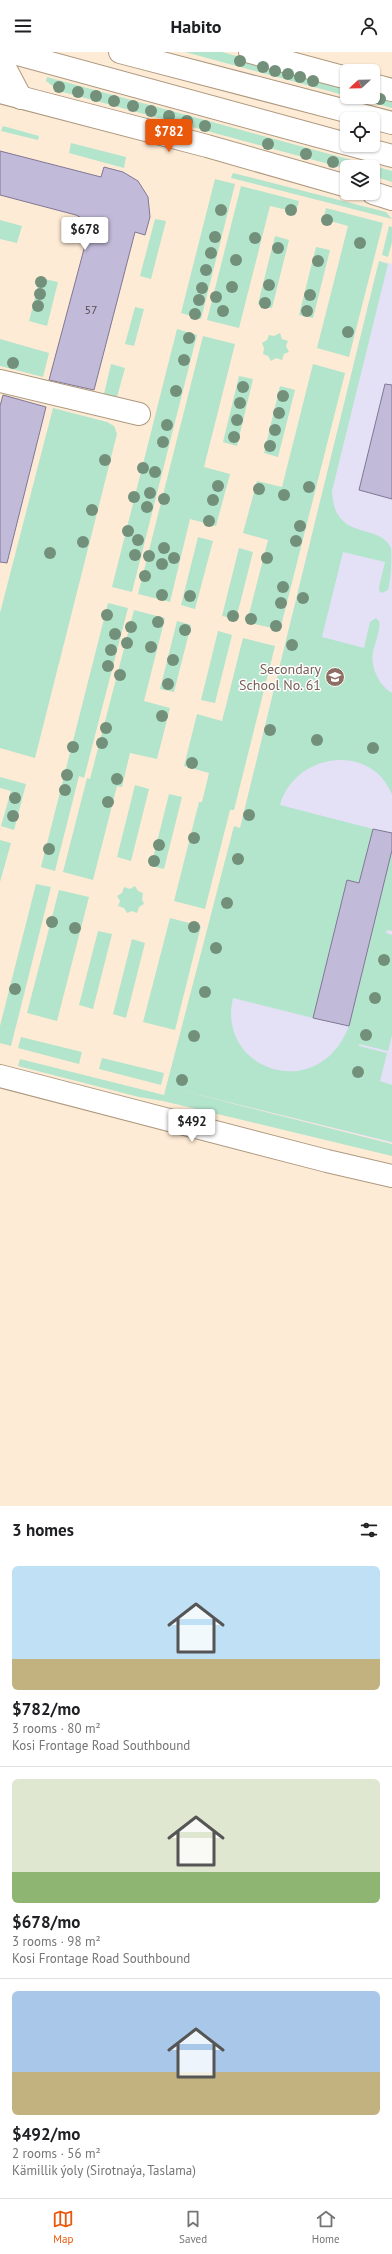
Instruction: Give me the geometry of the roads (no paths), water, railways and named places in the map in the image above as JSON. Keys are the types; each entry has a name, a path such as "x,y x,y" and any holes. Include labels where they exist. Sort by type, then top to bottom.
{"street":[{"path":"10,52 340,142"},
{"path":"120,52 392,122"},
{"path":"250,52 340,76"},
{"path":"0,58 21,98"},
{"path":"380,87 392,90"},
{"path":"0,92 208,146 340,184"},
{"path":"377,152 392,156"},
{"path":"380,195 392,199"},
{"path":"0,381 139,414"},
{"path":"0,1076 327,1161 392,1176"}],"place":[{"name":"Secondary School No. 61","path":"335,677"}]}
